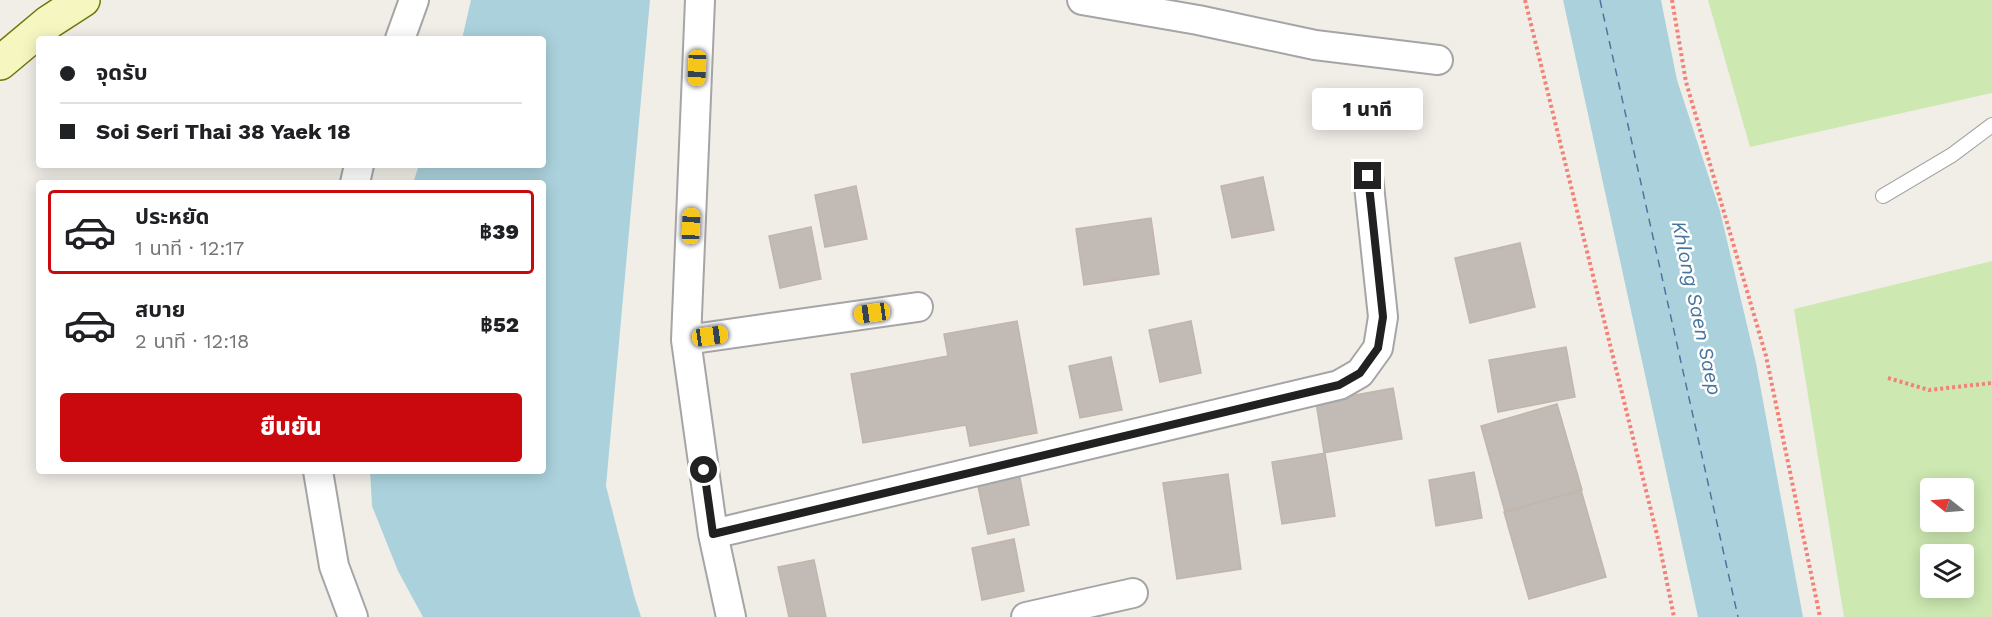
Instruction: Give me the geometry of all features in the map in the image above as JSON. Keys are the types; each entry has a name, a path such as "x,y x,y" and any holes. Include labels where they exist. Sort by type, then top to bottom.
{"main road":[{"path":"0,63 49,22 83,0"}],"street":[{"path":"401,36 414,0"},
{"path":"700,0 686,340 713,534 731,617"},
{"path":"1082,0 1198,20 1315,45 1438,60"},
{"path":"713,534 1339,385 1360,373 1378,348 1383,317 1368,176"},
{"path":"686,340 918,307"},
{"path":"319,474 334,566 353,617"},
{"path":"1026,617 1133,593"}],"lane":[{"path":"1883,196 1952,154 1992,125"}],"path":[{"path":"1525,0 1659,543 1674,617"},
{"path":"1672,0 1686,82 1766,356 1820,617"},
{"path":"1888,378 1929,390 1992,383"}],"green space":[{"path":"1708,0 1992,0 1992,93 1750,147"},
{"path":"1992,261 1992,617 1844,617 1794,309"}],"water":[{"path":"471,0 650,0 606,486 641,617 423,617 398,571 372,506 370,474 546,474 546,180 414,180 418,168 546,168 546,36 463,36"},
{"name":"Khlong Saen Saep","path":"1563,0 1661,0 1677,80 1720,211 1756,363 1803,617 1698,617"}],"building":[{"path":"1263,177 1274,230 1232,238 1221,186"},
{"path":"856,186 867,239 825,247 815,195"},
{"path":"1151,218 1159,274 1084,285 1076,229"},
{"path":"811,227 821,279 780,288 769,236"},
{"path":"1520,243 1535,307 1470,323 1455,258"},
{"path":"1017,321 1037,433 970,446 966,425 863,443 851,374 948,356 944,334"},
{"path":"1191,321 1201,373 1160,382 1149,330"},
{"path":"1566,347 1575,397 1498,412 1489,360"},
{"path":"1111,357 1122,410 1080,418 1069,366"},
{"path":"1393,388 1402,439 1324,453 1316,402"},
{"path":"1557,404 1582,490 1505,512 1481,426"},
{"path":"1325,453 1335,516 1282,524 1272,462"},
{"path":"1474,472 1482,518 1436,526 1429,480"},
{"path":"1019,473 1029,525 988,534 977,481"},
{"path":"1228,474 1241,569 1177,579 1163,483"},
{"path":"1581,490 1606,577 1529,599 1504,512"},
{"path":"1014,539 1024,591 982,600 972,548"},
{"path":"814,560 826,617 789,617 778,567"}],"ferry route":[{"path":"1600,0 1738,617"}],"route":[{"path":"704,470 713,534 1339,385 1360,373 1378,348 1383,317 1368,176"}]}
